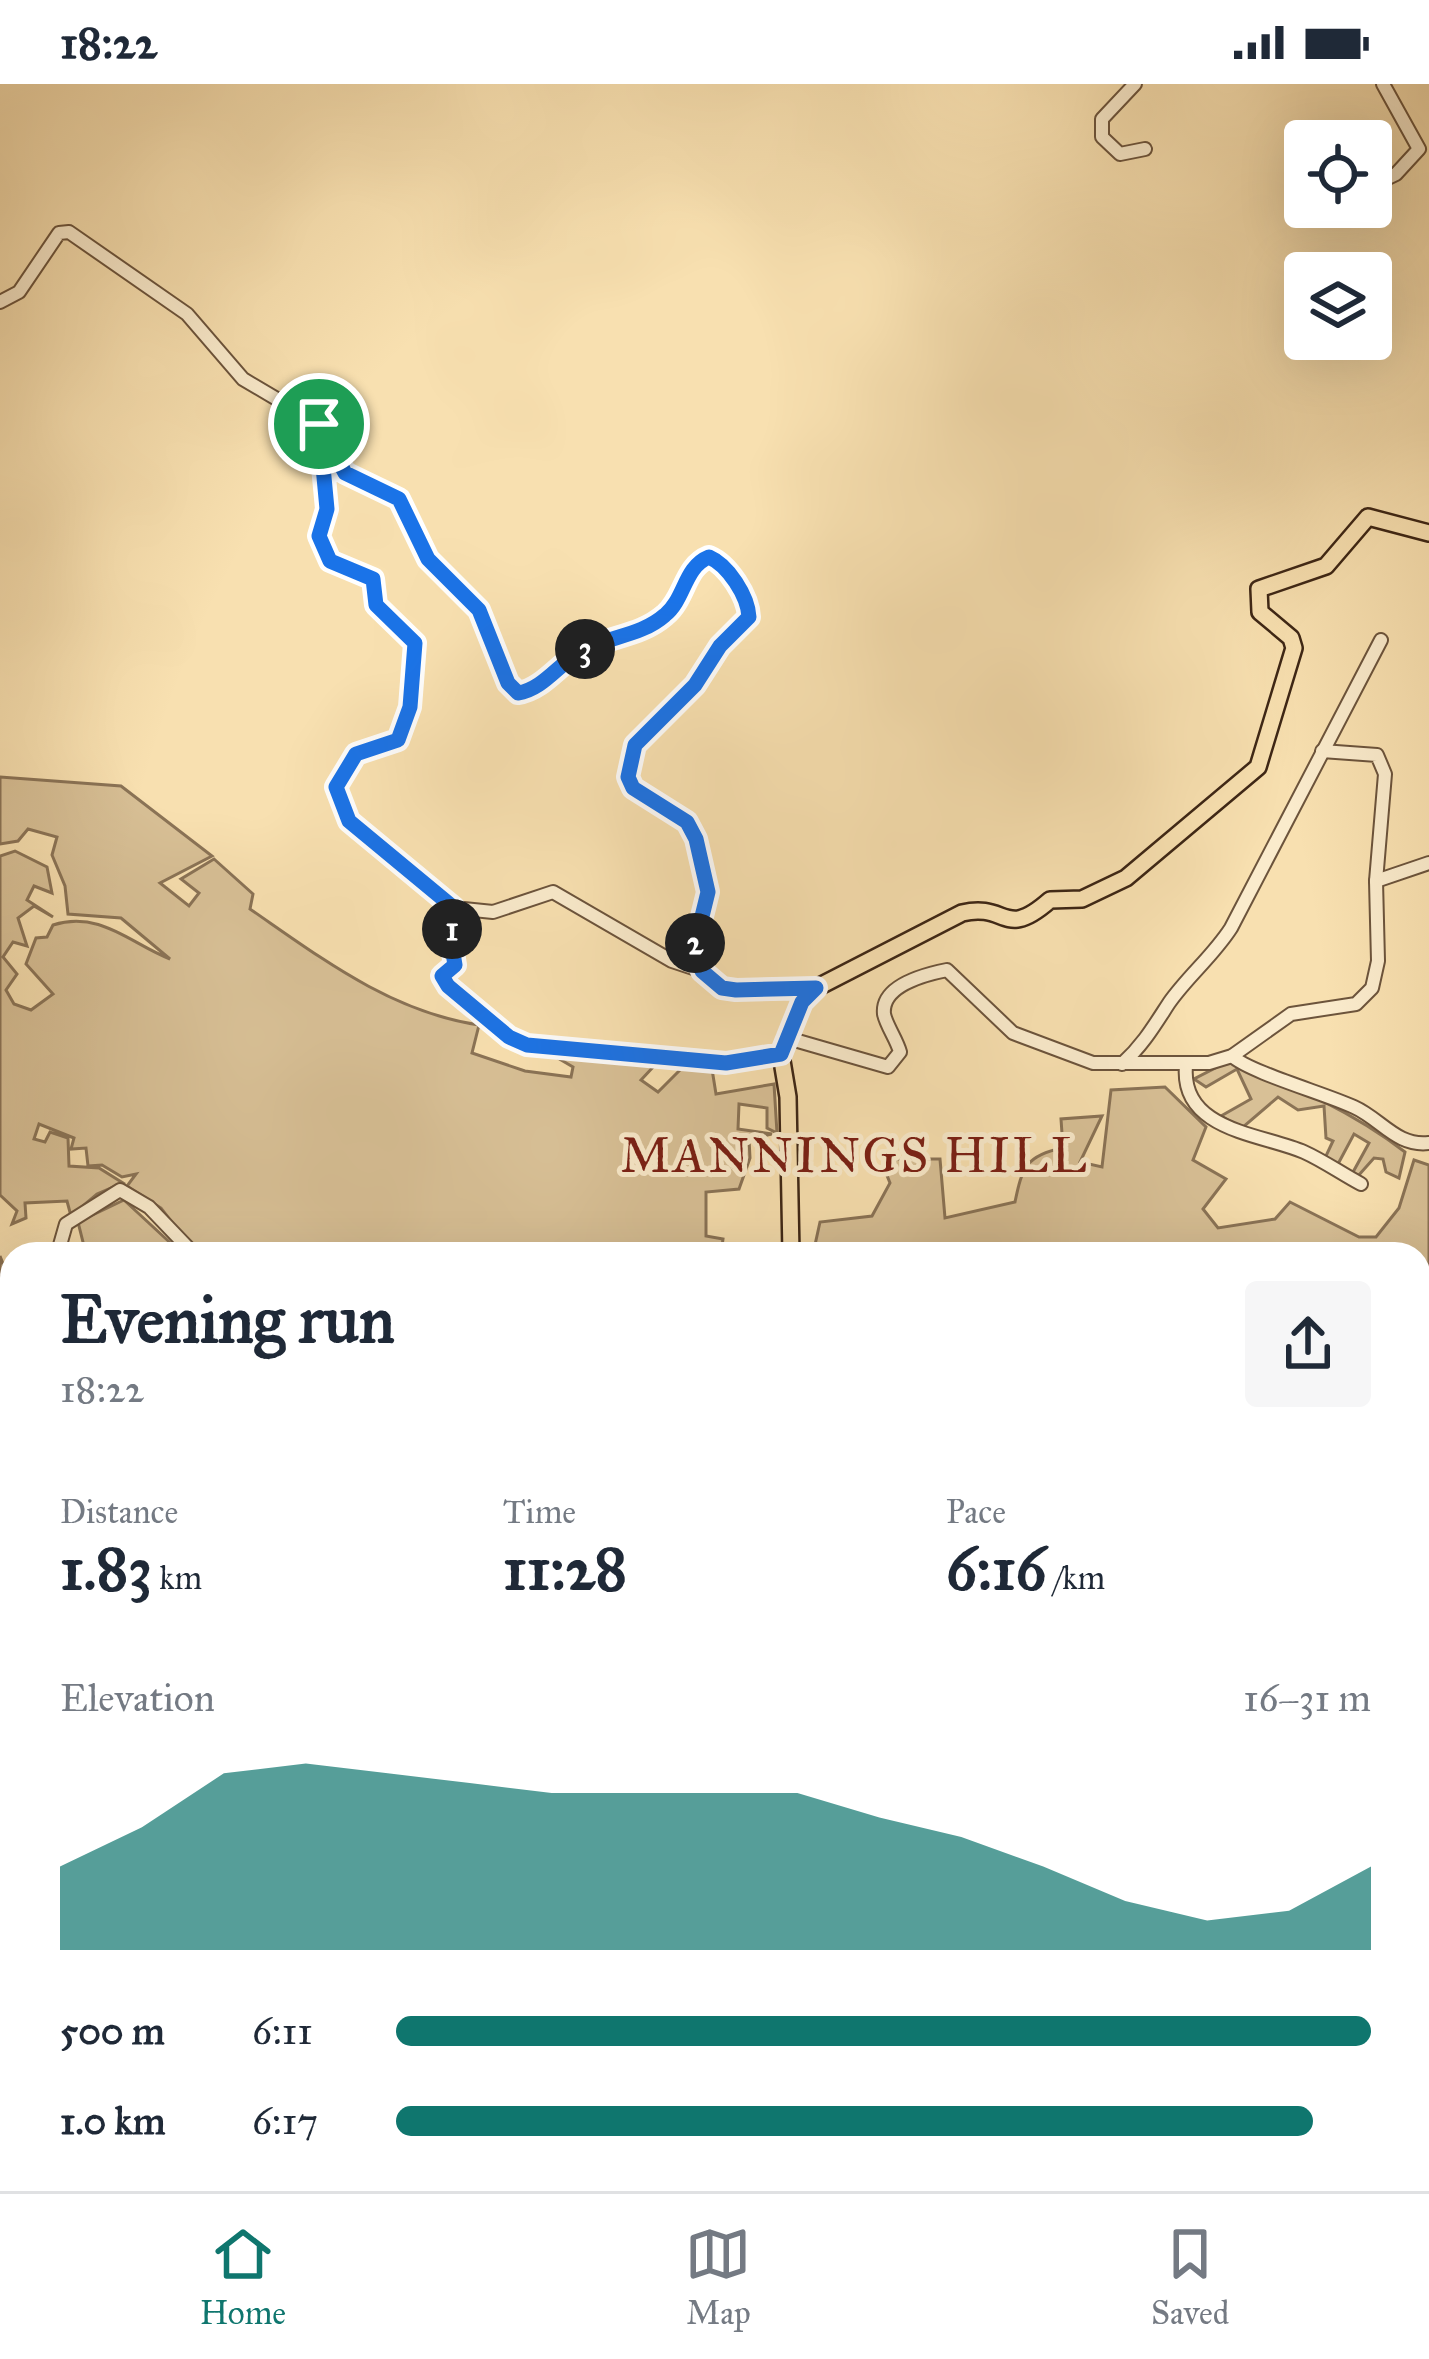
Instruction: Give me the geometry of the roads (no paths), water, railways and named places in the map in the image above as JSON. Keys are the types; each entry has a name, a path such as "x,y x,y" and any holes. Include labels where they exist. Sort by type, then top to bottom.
{"main road":[{"path":"791,1242 783,1046 816,988 962,913 985,912 1018,922 1030,919 1050,900 1082,898 1126,878 1263,759 1294,648 1291,638 1260,612 1259,590 1326,566 1368,518 1429,533"}],"street":[{"path":"1135,84 1102,118 1102,137 1120,154 1145,149"},
{"path":"1382,84 1420,149 1392,176"},
{"path":"0,302 19,292 59,233 80,235 187,314 243,379 319,424 345,473 399,499 428,559 479,610 508,683 518,693 532,689 584,650 634,635 663,618 695,565 709,557 721,562 746,599 749,617 628,758 633,788 674,811 696,839 708,892 694,949 702,971"},
{"path":"319,424 327,509 319,536 330,561 373,579 376,605 415,643 410,707 398,740 356,754 336,787 349,821 454,908 493,912 553,892 672,962 702,971 722,988 816,988"},
{"path":"1121,1065 1211,959 1381,640"},
{"path":"454,908 447,917 455,965 442,976 462,1002 509,1037 553,1048 726,1063 783,1046 888,1067 900,1052 884,1014 889,998 907,982 947,970 1013,1033 1069,1057 1121,1065 1186,1066 1232,1056 1291,1014 1356,1004 1372,988 1378,961 1376,881 1383,762 1369,752 1322,751"},
{"path":"1376,881 1429,863"},
{"path":"1232,1056 1252,1069 1312,1087 1363,1111 1406,1142 1429,1143"},
{"path":"1186,1066 1188,1088 1220,1125 1301,1150 1361,1184"},
{"path":"61,1242 66,1225 120,1190 149,1207 183,1242"}],"district":[{"name":"MANNINGS HILL","path":"855,1155"}]}
